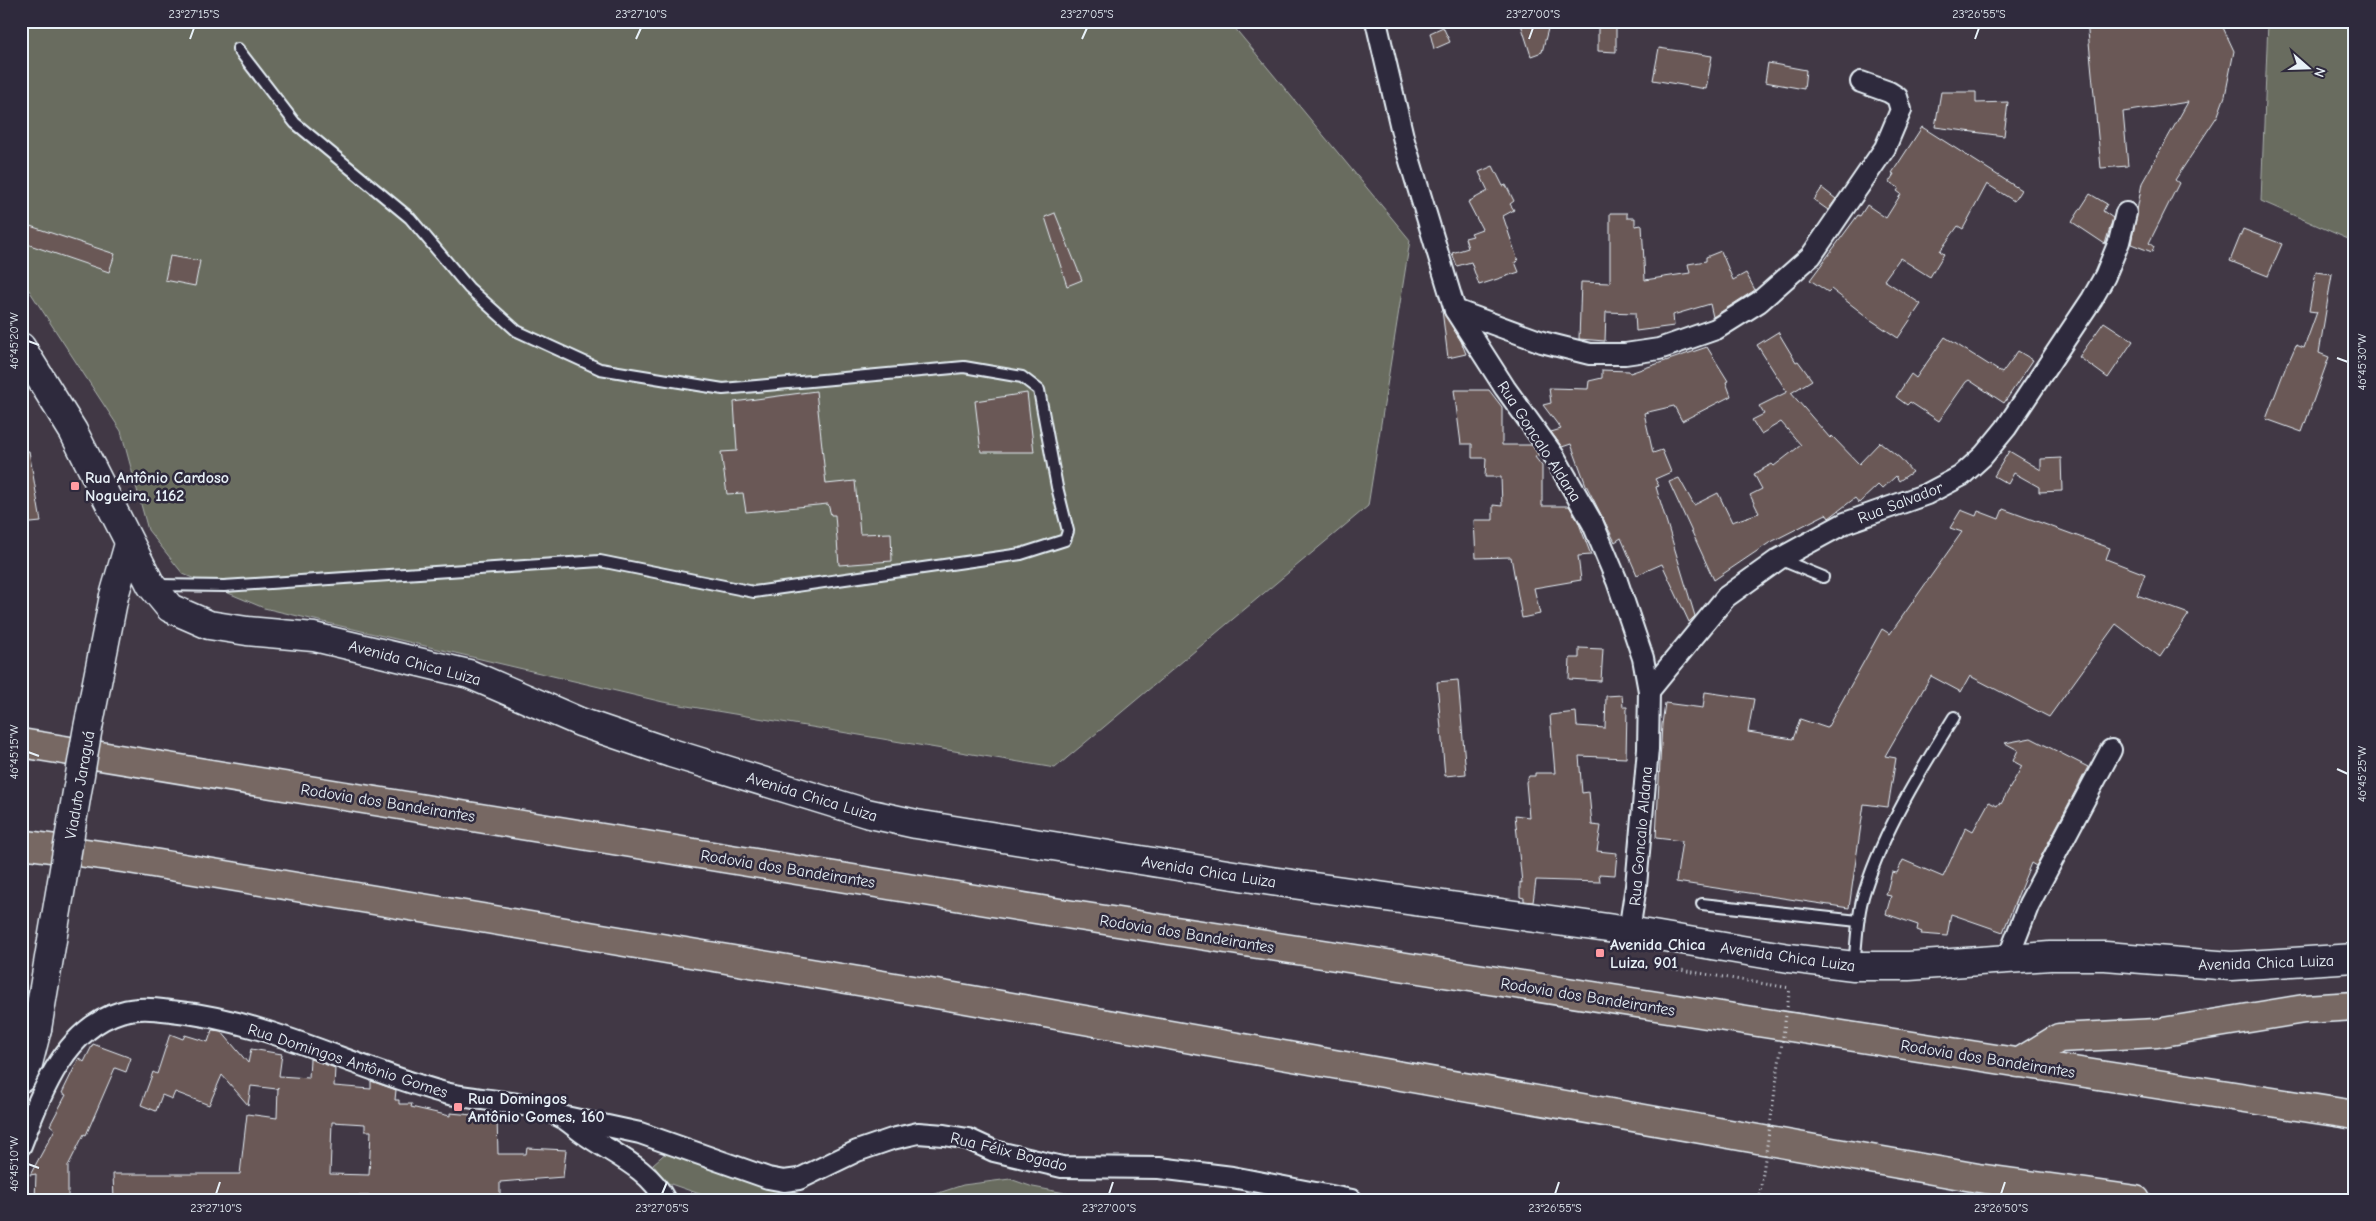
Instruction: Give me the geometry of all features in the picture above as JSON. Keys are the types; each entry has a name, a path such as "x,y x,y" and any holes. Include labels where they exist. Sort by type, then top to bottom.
{"highway":[{"name":"Rodovia dos Bandeirantes","path":"21,743 1060,913 2355,1115"},
{"path":"21,844 129,859 956,997 1978,1178 2136,1200"},
{"path":"2018,1063 2059,1038 2157,1033 2304,1009 2355,1006"}],"main road":[{"name":"Avenida Chica Luiza","path":"21,347 30,373 73,431 151,585 170,608 192,619 210,625 247,631 314,637 469,674 580,722 671,753 884,818 1272,881 1629,931 1789,958 1854,966 1909,966 2008,958 2105,956 2231,966 2355,958"},
{"name":"Viaduto Jaraguá","path":"25,1071 37,1029 87,733 114,596 129,544"}],"street":[{"name":"Rua Goncalo Aldana","path":"1376,21 1404,142 1455,310 1505,388 1554,456 1593,524 1620,590 1642,658 1649,691 1648,749 1636,886 1629,931"},
{"path":"1455,310 1542,342 1590,354 1625,354 1659,349 1716,329 1759,302 1811,256 1885,148 1901,110 1897,97 1889,92 1861,82"},
{"name":"Rua Salvador","path":"1649,691 1726,598 1779,559 1845,523 1927,494 1961,476 1983,456 2006,428 2092,299 2105,276 2119,242 2126,213"},
{"path":"2008,958 2029,904 2111,750"},
{"name":"Rua Domingos Antônio Gomes","path":"21,1144 55,1070 73,1044 102,1019 123,1012 145,1008 220,1018 442,1092 519,1105 561,1116 583,1134 645,1174 660,1191 665,1200"},
{"path":"25,1071 55,1070"},
{"name":"Rua Félix Bogado","path":"561,1116 640,1133 768,1178 784,1181 799,1179 858,1151 892,1139 918,1133 968,1139 994,1151 1062,1167 1159,1168 1232,1177 1352,1200"}],"lane":[{"path":"151,585 224,586 600,561 754,592 1020,554 1065,540 1068,531 1056,487 1038,390 1022,377 964,367 723,389 600,369 517,331 469,288 410,218 295,123 238,48"},
{"path":"1779,559 1823,578"},
{"path":"1854,966 1858,921 1865,890 1915,781 1954,717"},
{"path":"1702,904 1858,921"}],"path":[{"path":"1656,966 1790,988 1759,1200"}],"green space":[{"path":"21,21 1229,21 1410,240 1368,506 1055,768 663,702 264,608 183,574 148,530 121,431 21,278"},
{"path":"2268,21 2355,21 2355,242 2261,201"},
{"path":"668,1151 751,1174 814,1200 717,1200 665,1182 653,1164"},
{"path":"1010,1179 1033,1187 1103,1200 917,1200 963,1185"}],"building":[{"path":"1520,21 1550,21 1542,52 1531,56"},
{"path":"1598,21 1616,21 1616,52 1598,51"},
{"path":"2087,21 2220,21 2234,51 2225,96 2218,115 2175,180 2179,183 2149,243 2154,247 2152,252 2131,244 2142,183 2188,102 2123,112 2128,166 2101,168"},
{"path":"1443,27 1450,42 1434,49 1430,33"},
{"path":"1659,48 1712,56 1706,89 1653,80"},
{"path":"1768,63 1806,70 1804,89 1765,82"},
{"path":"1941,92 1976,92 1976,103 2008,102 2004,136 1935,127"},
{"path":"1922,127 2021,190 2014,201 1987,184 1963,229 1958,226 1940,251 1944,254 1930,277 1900,258 1884,280 1921,304 1898,338 1831,289 1828,292 1810,280 1867,205 1886,218 1901,194 1897,191 1899,188 1889,182 1894,174 1892,173"},
{"path":"1493,166 1503,186 1506,185 1514,201 1510,204 1514,210 1503,216 1518,261 1515,262 1519,272 1479,285 1471,262 1457,266 1452,253 1468,248 1465,238 1473,236 1471,233 1482,229 1468,202 1488,191 1479,172"},
{"path":"1822,188 1836,199 1828,210 1814,200"},
{"path":"2090,194 2107,204 2103,211 2113,218 2105,244 2072,222"},
{"path":"1055,213 1082,280 1067,286 1045,217"},
{"path":"1610,213 1627,213 1627,218 1635,218 1635,226 1642,225 1645,280 1690,273 1688,264 1706,261 1706,257 1721,251 1733,280 1746,273 1755,290 1713,317 1710,304 1673,315 1674,326 1636,331 1635,313 1606,312 1605,341 1579,339 1581,282 1610,283"},
{"path":"21,223 115,254 109,272 21,242"},
{"path":"2243,229 2282,244 2268,276 2230,261"},
{"path":"170,256 200,261 195,286 165,280"},
{"path":"2316,272 2332,274 2319,353 2329,357 2302,432 2266,419 2288,361 2296,345 2304,348 2317,312 2309,311"},
{"path":"1442,310 1461,341 1466,354 1448,358"},
{"path":"2104,322 2133,341 2108,378 2079,357"},
{"path":"1778,332 1796,362 1798,361 1812,380 1791,393 1830,438 1832,436 1859,464 1880,442 1900,458 1912,472 1899,481 1896,476 1882,489 1878,485 1859,503 1855,498 1829,518 1826,514 1769,543 1714,580 1669,482 1679,478 1694,505 1718,493 1732,522 1759,513 1750,495 1762,489 1754,474 1772,464 1774,466 1801,445 1781,422 1761,434 1752,420 1764,414 1759,406 1787,392 1757,345"},
{"path":"1945,337 2002,373 2018,351 2033,360 2004,403 1969,380 1939,421 1910,402 1907,405 1896,397 1911,374 1916,378"},
{"path":"1707,347 1728,381 1726,382 1731,396 1682,421 1674,406 1644,413 1653,453 1662,450 1671,472 1655,479 1659,486 1656,487 1695,616 1689,622 1662,564 1637,575 1621,538 1615,542 1586,485 1571,444 1562,447 1551,432 1561,429 1543,405 1551,403 1549,388 1588,389 1589,381 1602,378 1602,370 1629,371 1630,373"},
{"path":"1454,390 1489,390 1502,407 1502,445 1532,445 1539,456 1535,457 1542,466 1542,506 1569,506 1578,521 1591,555 1578,556 1581,580 1534,588 1540,614 1522,618 1511,557 1476,558 1474,520 1493,520 1493,505 1502,506 1501,477 1485,477 1486,458 1472,458 1472,444 1461,444"},
{"path":"816,391 826,484 855,481 860,534 891,533 892,561 839,565 835,515 831,515 828,504 746,512 743,493 727,494 721,452 737,451 734,402"},
{"path":"1027,393 1034,452 981,452 975,401"},
{"path":"21,451 29,451 41,522 21,524"},
{"path":"2009,451 2041,470 2041,459 2061,458 2062,491 2039,492 2039,487 2014,473 2008,484 1994,476"},
{"path":"2003,509 2110,548 2106,559 2145,574 2137,595 2189,614 2160,657 2116,624 2049,717 1970,676 1961,692 1931,676 1885,756 1896,758 1888,807 1864,804 1849,908 1676,882 1682,841 1656,838 1662,724 1665,703 1703,708 1705,692 1754,699 1748,732 1793,739 1800,719 1827,728 1882,629 1890,634 1962,532 1950,528 1961,510 1976,516 1978,511 1999,519"},
{"path":"1579,648 1603,649 1601,681 1569,679 1570,658 1579,658"},
{"path":"1458,680 1466,774 1445,776 1437,682"},
{"path":"1622,695 1623,707 1627,707 1626,758 1579,756 1582,793 1589,792 1592,825 1601,826 1597,851 1617,853 1615,875 1599,874 1600,882 1536,880 1533,902 1524,901 1524,898 1520,897 1520,882 1522,883 1515,815 1529,817 1526,782 1529,776 1535,776 1535,773 1555,773 1550,715 1576,712 1577,726 1605,728 1606,696"},
{"path":"2031,738 2088,767 2036,866 2031,863 2003,932 1951,914 1947,936 1921,934 1922,932 1917,930 1918,925 1886,914 1891,896 1886,895 1892,872 1897,873 1903,860 1943,877 1966,827 1973,831 1989,802 1997,806 1999,803 2001,804 2022,766 2013,761 2018,750 2005,743"},
{"path":"212,1030 221,1031 248,1063 251,1049 282,1054 279,1076 309,1078 310,1059 335,1068 334,1086 371,1089 371,1081 396,1090 395,1100 399,1100 399,1104 412,1104 411,1107 450,1116 450,1113 497,1117 498,1154 526,1154 527,1148 566,1150 563,1177 500,1182 500,1200 369,1200 369,1196 342,1196 342,1200 114,1200 113,1174 240,1174 247,1114 277,1118 278,1087 277,1089 251,1086 248,1105 222,1075 209,1105 175,1092 172,1099 162,1095 156,1111 141,1105 153,1072 157,1074 170,1034 183,1039 185,1035 208,1042","holes":["332,1122 365,1124 365,1131 371,1131 369,1175 330,1174"]},
{"path":"93,1044 131,1058 126,1072 115,1068 86,1135 84,1134 68,1166 68,1200 35,1200 36,1174 30,1175 55,1129 50,1125 66,1095 62,1093 79,1058 84,1062"}],"place":[{"name":"Rua Antônio Cardoso Nogueira, 1162","path":"75,486"},
{"name":"Avenida Chica Luiza, 901","path":"1600,953"},
{"name":"Rua Domingos Antônio Gomes, 160","path":"458,1107"}]}
